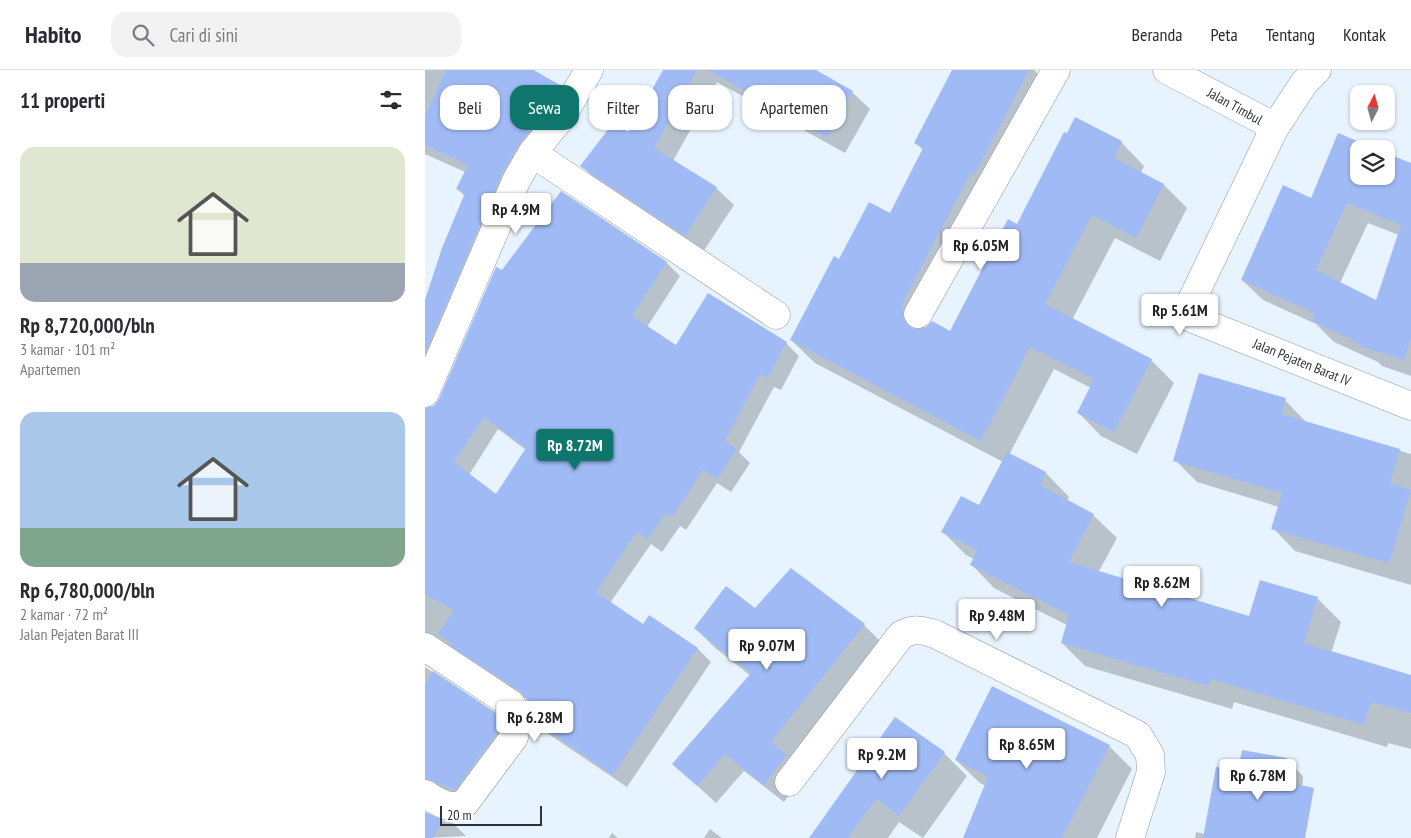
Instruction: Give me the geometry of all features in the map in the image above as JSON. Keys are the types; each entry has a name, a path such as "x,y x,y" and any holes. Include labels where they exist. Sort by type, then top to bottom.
{"street":[{"path":"425,393 516,181 532,153 561,118 589,70"},
{"path":"918,314 1057,70"},
{"name":"Jalan Timbul","path":"1167,70 1262,120 1274,129"},
{"path":"1274,129 1304,83 1317,70"},
{"name":"Jalan Pejaten Barat IV","path":"1274,129 1189,306 1191,318 1411,406"},
{"path":"532,153 776,315"},
{"path":"789,782 901,635 911,630 919,629 935,634 1138,735 1150,755 1151,772 1130,838"},
{"path":"425,647 511,704 517,723 514,737 465,803 459,806 445,806 425,794"}],"building":[{"path":"446,70 533,70 560,85 510,85 510,130 531,130 519,144 502,173 425,353 425,300 442,248 465,193 456,189 468,165 425,145 425,116"},
{"path":"663,70 697,70 689,85 668,85 668,123 654,148 717,187 685,236 580,166 608,130 625,130 628,132 629,130 658,130 658,85 655,85"},
{"path":"708,70 816,70 842,85 742,85 742,89"},
{"path":"952,70 1029,70 975,174 971,172 901,306 904,307 902,315 904,321 911,328 918,330 925,328 932,321 950,331 1008,219 1017,224 1064,132 1067,133 1075,117 1122,141 1114,158 1164,184 1136,238 1092,215 1045,304 1152,359 1114,432 1077,413 1094,379 1030,347 981,441 790,340 834,256 839,259 869,202 890,213 923,148 914,143"},
{"path":"846,87 853,91 846,103"},
{"path":"815,130 831,130 827,137"},
{"path":"1338,133 1355,140 1350,140 1350,185 1395,185 1395,157 1411,163 1411,338 1404,360 1360,346 1361,344 1312,321 1315,313 1241,280 1283,185 1311,198","holes":["1347,203 1401,225 1376,300 1316,270"]},
{"path":"561,191 667,262 632,316 676,345 708,293 787,342 767,378 760,374 725,441 737,449 717,479 703,470 672,517 666,513 648,539 637,532 596,592 643,624 649,615 698,648 613,775 532,720 528,701 520,691 451,646 453,644 438,634 454,610 425,594 425,408 434,406 439,399 496,267 502,270","holes":["484,417 526,448 496,494 454,462"]},
{"path":"1199,373 1286,398 1281,414 1400,449 1390,483 1411,490 1389,563 1271,529 1282,493 1173,461"},
{"path":"1007,452 1046,472 1040,485 1094,514 1069,562 1249,616 1260,580 1318,597 1304,643 1411,675 1411,713 1371,702 1364,725 1211,679 1208,686 1061,643 1069,615 970,565 977,550 941,532 961,496 979,505"},
{"path":"791,568 865,624 771,742 787,755 764,785 725,754 697,786 672,764 751,673 694,628 726,586 755,608"},
{"path":"433,671 499,715 501,723 494,737 455,790 425,778 425,684"},
{"path":"992,686 1110,745 1062,838 963,838 988,777 955,760"},
{"path":"895,717 945,752 899,816 876,799 848,838 809,838"},
{"path":"1242,750 1287,758 1284,779 1291,780 1291,783 1314,788 1305,838 1203,838 1216,767 1238,771"},
{"path":"425,812 443,820 433,838 425,838"}]}
